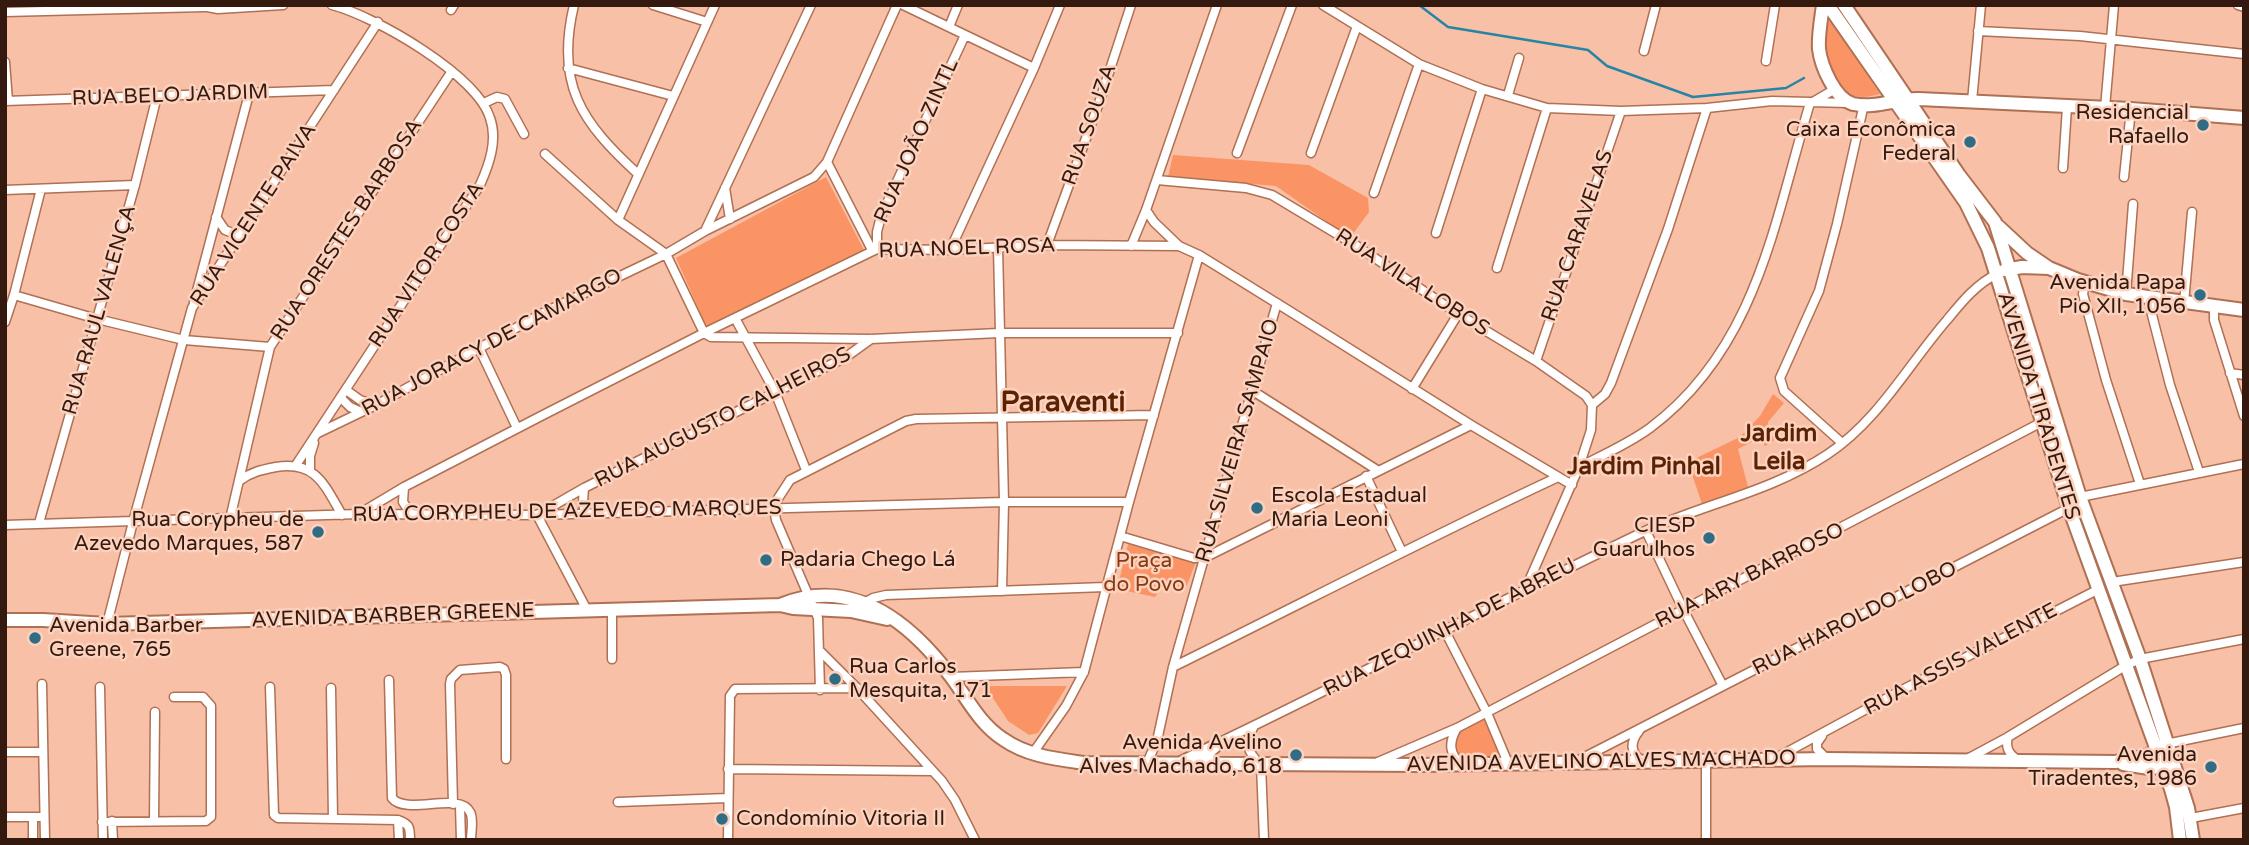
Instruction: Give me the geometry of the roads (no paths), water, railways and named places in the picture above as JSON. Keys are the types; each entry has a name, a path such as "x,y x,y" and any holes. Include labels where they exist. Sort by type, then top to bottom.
{"street":[{"path":"148,10 159,5"},
{"path":"5,12 148,10 202,6 218,9 283,5"},
{"name":"RUA VITOR COSTA","path":"296,465 480,186 488,167 493,135 491,119 484,103 471,87 452,71 378,22 352,10 332,5"},
{"path":"574,5 567,46 568,68 577,100 599,137 638,174"},
{"path":"653,5 707,22"},
{"path":"618,220 715,5"},
{"path":"705,231 811,5"},
{"path":"875,250 827,162 897,5"},
{"path":"903,5 1034,68"},
{"path":"949,27 958,5"},
{"path":"950,250 1060,5"},
{"name":"RUA SOUZA","path":"1047,245 1100,100 1131,5"},
{"path":"1131,246 1157,180 1217,5"},
{"path":"1237,153 1292,5"},
{"path":"1323,5 1419,64 1482,89 1548,108 1621,111 1707,108 1772,101 1857,104 1900,100 1972,101 2244,118"},
{"path":"1644,51 1656,5"},
{"path":"1766,61 1775,5"},
{"path":"1825,5 1819,51 1821,60 1842,97 1857,104"},
{"name":"AVENIDA TIRADENTES","path":"1825,5 1995,222 2080,497 2140,659 2163,767 2176,807 2180,840"},
{"name":"AVENIDA TIRADENTES","path":"1844,5 1900,100 1966,203 1989,248 2069,508 2125,666 2191,818 2193,840"},
{"path":"1972,101 1980,5"},
{"path":"2105,108 2114,5"},
{"path":"2238,5 2244,7"},
{"name":"RUA VICENTE PAIVA","path":"107,624 192,309 378,22"},
{"path":"1311,153 1357,26"},
{"path":"1978,31 2057,34 2244,54"},
{"name":"RUA JOÃO ZINTL","path":"875,250 881,216 965,34"},
{"path":"1508,95 1518,58"},
{"path":"5,62 7,101"},
{"path":"1374,193 1419,64"},
{"path":"568,68 673,96"},
{"name":"RUA ORESTES BARBOSA","path":"230,519 270,347 452,71"},
{"path":"1579,467 1650,428 1684,396 1736,328 1756,286 1765,259 1810,103 1834,87"},
{"path":"1436,233 1482,89"},
{"name":"RUA BELO JARDIM","path":"7,101 334,90"},
{"path":"192,309 249,94"},
{"name":"RUA RAUL VALENÇA","path":"40,523 135,185 157,96"},
{"path":"484,103 497,97 505,99 524,134"},
{"path":"1842,443 1784,391 1780,378 1819,292 1837,224 1857,104"},
{"path":"2063,168 2067,107"},
{"path":"1497,268 1548,108"},
{"path":"1525,590 1579,467 1591,430 1592,405 1605,394 1611,383 1668,229 1707,108"},
{"path":"2124,177 2131,109"},
{"name":"RUA CARAVELAS","path":"1536,361 1621,111"},
{"path":"545,154 618,220 666,254 704,333 715,338 871,339 999,333 1178,333"},
{"name":"RUA JORACY DE CAMARGO","path":"317,435 543,313 666,254 705,231 814,177 827,162"},
{"name":"RUA VILA LOBOS","path":"1157,180 1246,188 1272,195 1536,361 1577,388 1592,405"},
{"path":"5,190 135,185"},
{"path":"725,188 730,219"},
{"path":"6,318 15,295 41,189"},
{"path":"2126,294 2133,204"},
{"path":"1146,210 1154,222 1179,246"},
{"path":"2184,303 2192,212"},
{"path":"216,217 225,230 240,236"},
{"path":"1995,222 2015,243 2049,268 2085,283 2126,294 2244,310"},
{"name":"RUA NOEL ROSA","path":"359,514 404,487 517,428 875,250 950,250 1047,245 1179,246 1199,255 1556,478 1572,485"},
{"path":"998,248 1004,502 1002,591"},
{"path":"1033,753 1066,706 1084,672 1105,587 1199,255"},
{"path":"1997,274 2027,267 2049,268"},
{"path":"2007,304 2014,285 2027,267"},
{"name":"RUA ZEQUINHA DE ABREU","path":"1214,747 1646,531 1761,488 1810,465 1842,443 1872,415 1962,302 1979,285 1997,274"},
{"path":"2085,283 2083,294 2106,380 2140,484"},
{"path":"15,295 184,340 270,347"},
{"path":"2150,298 2171,385 2199,472"},
{"name":"RUA SILVEIRA SAMPAIO","path":"1146,765 1157,741 1173,667 1277,303"},
{"path":"2214,307 2214,320 2244,416"},
{"path":"1412,389 1458,314"},
{"path":"735,318 775,393 806,470"},
{"name":"RUA AUGUSTO CALHEIROS","path":"537,515 584,488 853,353 871,339"},
{"path":"480,348 517,428"},
{"path":"2230,373 2244,375"},
{"path":"346,390 360,400 376,405"},
{"path":"1253,391 1377,470"},
{"path":"341,398 350,407 362,412"},
{"path":"820,690 818,618 779,530 775,509 784,486 790,480 906,421 924,418 1154,415"},
{"name":"RUA ARY BARROSO","path":"1374,764 1487,713 2042,422"},
{"path":"1120,536 1194,558 1206,557 1471,425"},
{"path":"310,471 310,456 317,435"},
{"path":"249,438 249,459 258,470"},
{"path":"2080,497 2244,464"},
{"path":"239,481 258,470 296,465 310,471 326,486 342,515"},
{"path":"1366,476 1402,552"},
{"path":"1173,667 1556,478"},
{"path":"404,487 403,502 411,514"},
{"path":"584,488 585,514"},
{"name":"RUA CORYPHEU DE AZEVEDO MARQUES","path":"5,525 359,514 537,515 1004,502 1129,502"},
{"name":"RUA HAROLDO LOBO","path":"1574,762 2069,508"},
{"path":"537,515 587,610"},
{"path":"1646,531 1723,686"},
{"path":"2112,582 2244,562"},
{"path":"864,603 886,595 1105,587"},
{"name":"RUA ASSIS VALENTE","path":"1771,760 2099,589"},
{"name":"AVENIDA BARBER GREENE","path":"5,620 107,624 780,605 841,597 864,603 919,638 990,729 1004,740 1033,753"},
{"name":"AVENIDA BARBER GREENE","path":"812,602 895,621"},
{"path":"612,609 612,659"},
{"path":"1445,631 1487,713 1508,763"},
{"path":"1961,762 2140,659 2244,639"},
{"path":"818,650 857,688 932,771 955,800 975,840"},
{"path":"461,840 450,684 451,678 460,670 504,669 506,759"},
{"path":"951,677 1084,672"},
{"path":"389,680 392,798 402,805 457,805 469,810 471,840"},
{"path":"42,684 45,840"},
{"path":"100,687 103,840"},
{"path":"270,687 274,815 278,818 398,820 408,824 410,840"},
{"path":"331,688 333,819"},
{"path":"728,840 732,691 857,688"},
{"path":"102,821 206,821 212,814 211,706 203,697 174,697"},
{"path":"154,821 155,712"},
{"path":"1254,726 1247,747 1261,765 1264,840"},
{"path":"1457,728 1451,748 1455,758 1465,764"},
{"path":"2161,748 2244,728"},
{"path":"1640,730 1633,738 1632,747 1634,755 1644,763"},
{"path":"1825,733 1816,747 1827,759"},
{"path":"2008,737 2006,744 2009,753 2018,760"},
{"path":"1157,741 1171,765 1214,747"},
{"path":"1208,765 1214,747"},
{"name":"AVENIDA AVELINO ALVES MACHADO","path":"1033,753 1084,763 1146,765 1644,763 1827,759 2115,762 2132,760 2161,748"},
{"path":"5,752 43,752"},
{"path":"1706,760 1706,840"},
{"path":"2115,762 2139,767 2163,767"},
{"path":"728,769 932,771"},
{"path":"618,802 728,798"},
{"path":"2191,818 2244,808"},
{"path":"5,817 44,817"},
{"path":"33,817 33,840"},
{"path":"398,820 399,840"},
{"path":"112,821 113,840"}],"waterway":[{"path":"1419,5 1448,27 1588,50 1607,66 1693,97 1786,88 1804,78"}],"place":[{"name":"Residencial Rafaello","path":"2203,125"},
{"name":"Caixa Econômica Federal","path":"1970,142"},
{"name":"Avenida Papa Pio XII, 1056","path":"2200,295"},
{"name":"Escola Estadual Maria Leoni","path":"1257,508"},
{"name":"Rua Corypheu de Azevedo Marques, 587","path":"318,532"},
{"name":"CIESP Guarulhos","path":"1709,538"},
{"name":"Padaria Chego Lá","path":"766,560"},
{"name":"Avenida Barber Greene, 765","path":"35,638"},
{"name":"Rua Carlos Mesquita, 171","path":"835,679"},
{"name":"Avenida Avelino Alves Machado, 618","path":"1296,755"},
{"name":"Avenida Tiradentes, 1986","path":"2211,767"},
{"name":"Condomínio Vitoria II","path":"722,819"}],"district":[{"name":"Paraventi","path":"1063,404"},
{"name":"Jardim Leila","path":"1779,449"},
{"name":"Jardim Pinhal","path":"1644,468"}],"park label":[{"name":"Praça do Povo","path":"1144,573"}]}
